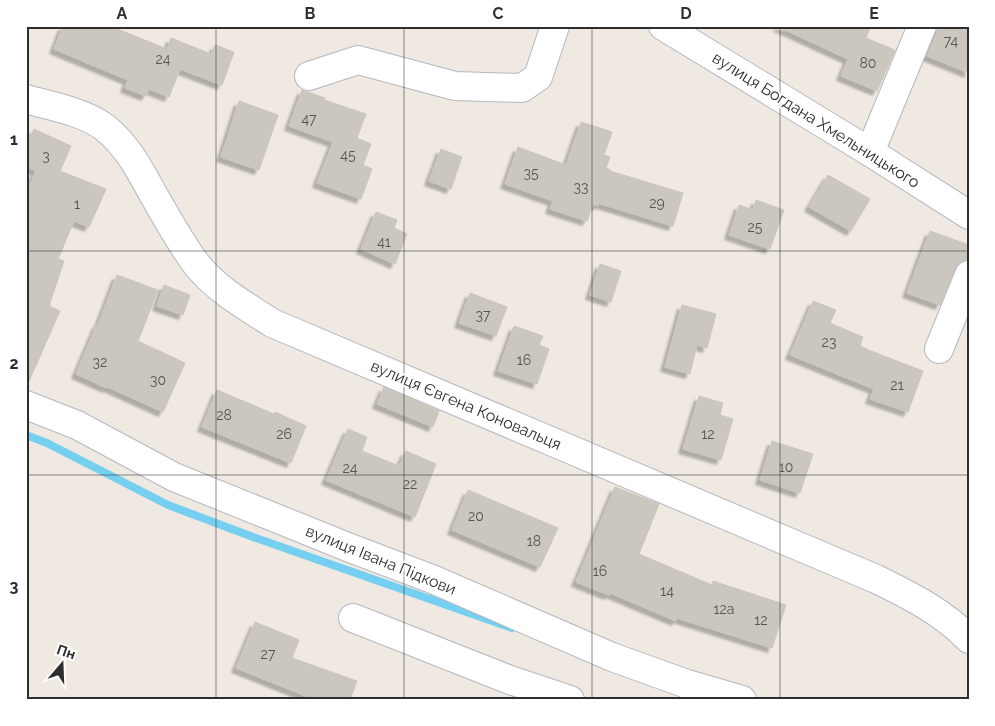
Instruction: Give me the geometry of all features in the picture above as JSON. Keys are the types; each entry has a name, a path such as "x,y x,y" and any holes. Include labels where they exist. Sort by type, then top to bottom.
{"street":[{"path":"309,76 358,60 455,86 522,88 538,77 555,26"},
{"name":"вулиця Богдана Хмельницького","path":"663,26 870,152 969,215"},
{"path":"870,152 922,26"},
{"name":"вулиця Євгена Коновальця","path":"26,99 89,118 104,126 128,152 167,218 198,265 211,280 229,295 272,323 876,579 946,618 969,639"},
{"path":"939,349 969,275"},
{"name":"вулиця Івана Підкови","path":"26,405 77,425 174,477 432,579 612,657 687,684 742,700"},
{"path":"353,618 510,680 570,700"}],"building":[{"path":"63,26 110,26 167,49 171,38 211,54 215,45 234,52 222,85 180,69 169,97 149,89 146,96 125,88 128,80 54,49"},
{"path":"777,26 871,26 866,38 895,50 877,91 841,76 848,59"},
{"path":"940,26 969,26 969,73 927,56"},
{"path":"302,90 325,98 324,100 366,114 357,138 371,144 363,165 372,169 361,199 317,183 333,142 289,126"},
{"path":"239,101 278,115 259,170 221,157"},
{"path":"581,122 612,132 604,155 610,157 606,168 610,171 683,193 673,226 598,203 598,206 593,204 587,221 550,209 553,201 505,184 518,147 566,165"},
{"path":"34,129 71,146 60,171 106,189 89,227 74,221 58,259 64,261 49,306 60,311 26,388 26,193 36,171 26,166 26,146"},
{"path":"441,149 462,157 451,189 429,181"},
{"path":"828,175 870,199 851,231 809,207"},
{"path":"756,200 784,210 770,249 729,235 739,205 753,210"},
{"path":"376,212 397,220 394,228 407,234 395,264 361,249"},
{"path":"930,231 969,245 969,260 960,262 955,269 940,305 907,293"},
{"path":"600,264 621,271 611,302 590,295"},
{"path":"117,275 158,290 138,341 185,363 163,412 76,374 98,325"},
{"path":"164,285 190,295 183,315 157,306"},
{"path":"470,293 507,307 496,336 459,323"},
{"path":"813,301 836,310 830,323 863,337 860,346 923,371 908,412 870,399 874,389 790,355"},
{"path":"682,305 716,314 707,348 697,345 690,374 665,367"},
{"path":"514,326 543,336 539,345 549,349 537,384 498,371"},
{"path":"384,387 439,411 433,427 377,404"},
{"path":"217,390 306,426 291,463 202,427"},
{"path":"699,396 723,403 720,415 733,419 721,460 683,449"},
{"path":"348,429 367,437 362,451 399,466 406,451 436,464 415,517 326,480"},
{"path":"772,441 813,454 800,493 760,480"},
{"path":"615,487 659,504 639,554 712,585 713,581 786,605 772,648 677,618 676,621 610,593 609,595 576,582"},
{"path":"468,490 558,528 540,567 452,530"},
{"path":"255,622 299,640 292,658 357,681 350,700 316,700 236,668"}],"waterway":[{"path":"26,435 47,443 168,505 253,537 512,628"}]}
